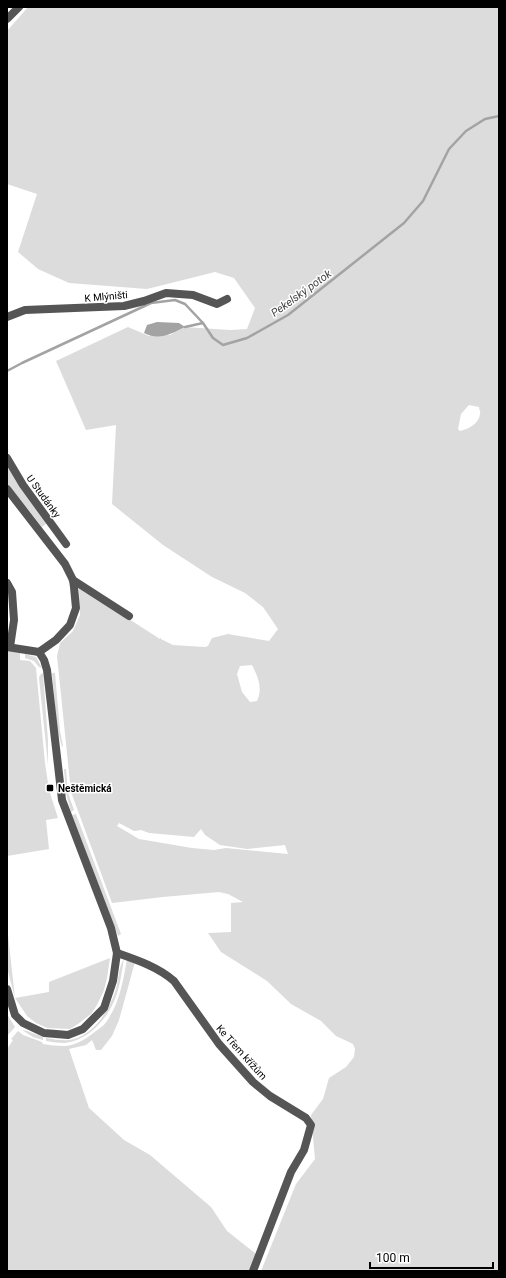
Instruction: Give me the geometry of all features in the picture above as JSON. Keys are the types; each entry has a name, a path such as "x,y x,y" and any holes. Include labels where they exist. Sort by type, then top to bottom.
{"street":[{"path":"7,19 19,7"},
{"name":"K Mlýništi","path":"7,317 25,310 124,306 166,293 193,295 217,304 227,299"},
{"name":"U Studánky","path":"7,458 23,485 66,544"},
{"path":"7,489 65,564 73,580 76,608 70,625 56,640 39,652 8,647 14,620 12,592 7,583"},
{"path":"73,580 129,616"},
{"path":"7,989 16,1015 23,1023 44,1033 68,1035 83,1029 104,1008 113,981 117,953 111,928 62,800 47,670 44,660 39,652"},
{"name":"Ke Třem křížům","path":"117,953 138,960 165,973 174,981 219,1044 253,1082 270,1096 306,1118 311,1125 304,1150 291,1172 253,1271"}],"shaded area":[{"path":"28,7 499,7 499,1271 261,1271 296,1184 315,1159 311,1115 323,1099 329,1078 346,1067 354,1057 355,1049 353,1044 336,1036 321,1021 291,1004 267,981 221,952 208,933 231,932 231,903 243,902 228,894 219,892 112,903 71,792 57,656 60,643 73,631 80,615 79,587 160,639 161,637 161,639 173,645 205,647 208,646 212,638 228,634 269,641 278,629 263,607 245,593 212,577 163,545 112,504 116,425 86,430 56,361 128,327 149,336 170,335 185,327 230,330 247,329 255,308 234,278 215,272 147,289 69,283 38,269 18,252 37,194 7,184 7,31","holes":["469,405 479,407 480,412 478,421 473,426 460,431 458,429 461,414","252,665 254,669 260,687 257,701 250,702 242,692 237,674 240,666","119,823 134,831 141,830 149,833 194,837 201,829 205,835 220,845 247,849 285,845 288,854 226,848 214,850 192,848 139,839 117,826"]},
{"path":"157,322 179,323 185,327 165,336 155,336 144,333 147,325"},
{"path":"7,462 47,523 42,527 27,508 26,509 7,483"},
{"path":"7,651 20,653 20,660 30,661 36,668 45,763 49,790 58,818 46,820 49,849 7,856"},
{"path":"25,654 36,657 42,668 39,667 34,661 25,658"},
{"path":"43,673 48,741 48,765 39,678"},
{"path":"52,673 55,673 62,747 57,728"},
{"path":"64,769 66,769 68,793 74,810 71,812 66,793"},
{"path":"76,814 121,934 118,936 72,815"},
{"path":"7,926 15,998 7,968"},
{"path":"110,958 104,990 97,1005 91,1014 70,1029 47,1028 36,1023 27,1016 15,998 49,992 49,982"},
{"path":"124,959 115,999 111,1008 99,1024 92,1031 74,1041 65,1043 46,1041 46,1038 71,1040 82,1036 95,1026 106,1012 110,1004"},
{"path":"127,959 135,962 119,1020 112,1036 101,1050 96,1050 92,1040 86,1045 69,1049 89,1108 124,1140 150,1155 211,1207 227,1231 256,1254 251,1271 7,1271 7,1049 13,1040 11,1039 18,1031 23,1035 42,1042 43,1044 64,1046 75,1044 104,1025 117,1002"},
{"path":"7,1014 15,1027 7,1036"},
{"path":"22,1030 43,1037 43,1040 33,1037"}],"waterway":[{"name":"Pekelský potok","path":"7,371 151,303 175,300 185,304 203,323 213,338 223,345 247,338 288,315 404,223 423,201 449,149 466,131 485,119 499,116"},
{"path":"185,327 203,323"}],"place":[{"name":"Neštěmická","path":"50,788"}]}
